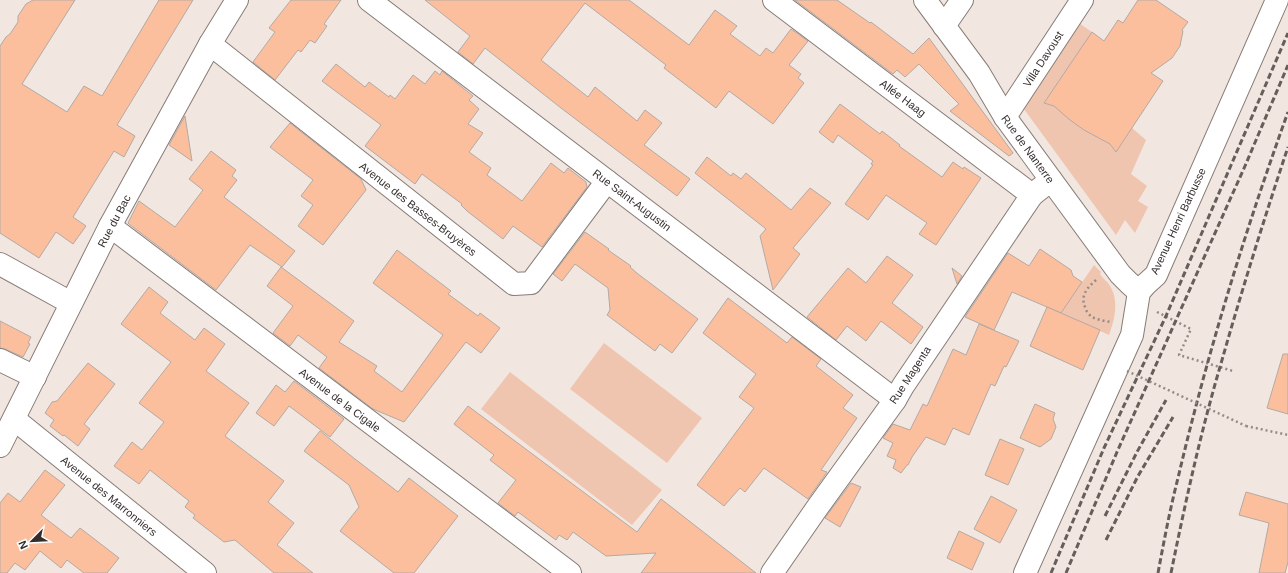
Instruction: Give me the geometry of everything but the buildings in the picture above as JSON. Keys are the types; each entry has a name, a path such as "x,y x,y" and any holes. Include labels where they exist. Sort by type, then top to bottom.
{"street":[{"name":"Rue du Bac","path":"0,446 110,226 210,44 237,0"},
{"name":"Rue Saint-Augustin","path":"369,0 895,400"},
{"name":"Allée Haag","path":"774,0 1032,195"},
{"name":"Rue de Nanterre","path":"925,0 979,73 1005,117 1051,180 1120,274 1139,292"},
{"path":"944,26 962,0"},
{"name":"Villa Davoust","path":"1005,117 1082,0"},
{"name":"Avenue Henri Barbusse","path":"1139,292 1160,268 1277,0"},
{"name":"Avenue des Basses-Bruyères","path":"210,44 514,284 531,283 606,181"},
{"name":"Rue Magenta","path":"772,573 895,400 902,386 1032,195 1051,180"},
{"name":"Avenue de la Cigale","path":"110,226 570,573"},
{"path":"0,264 71,303"},
{"path":"1025,573 1132,335 1139,292"},
{"path":"0,360 34,377"},
{"name":"Avenue des Marronniers","path":"14,419 205,573"}],"path":[{"path":"1101,275 1084,293 1083,302 1091,317 1113,323"},
{"path":"1155,311 1191,329 1179,355 1232,371"},
{"path":"1127,371 1246,426 1288,435"}],"shaded area":[{"path":"1076,21 1092,32 1044,103 1081,113 1093,121 1116,152 1132,128 1146,140 1131,174 1147,186 1138,201 1148,207 1135,233 1125,220 1116,235 1021,105"},
{"path":"1094,265 1101,272 1100,274 1112,289 1114,295 1115,309 1109,335 1061,313"},
{"path":"604,343 702,418 667,463 570,389"},
{"path":"510,372 662,490 632,525 481,409"}],"railway":[{"path":"1051,573 1104,448 1166,316 1288,33"},
{"path":"1066,573 1117,452 1245,166 1288,65"},
{"path":"1158,573 1175,490 1201,386 1242,248 1288,112"},
{"path":"1171,573 1193,470 1206,418 1236,312 1288,147"},
{"path":"1105,516 1137,452 1166,400"},
{"path":"1106,540 1138,476 1173,417"}]}
